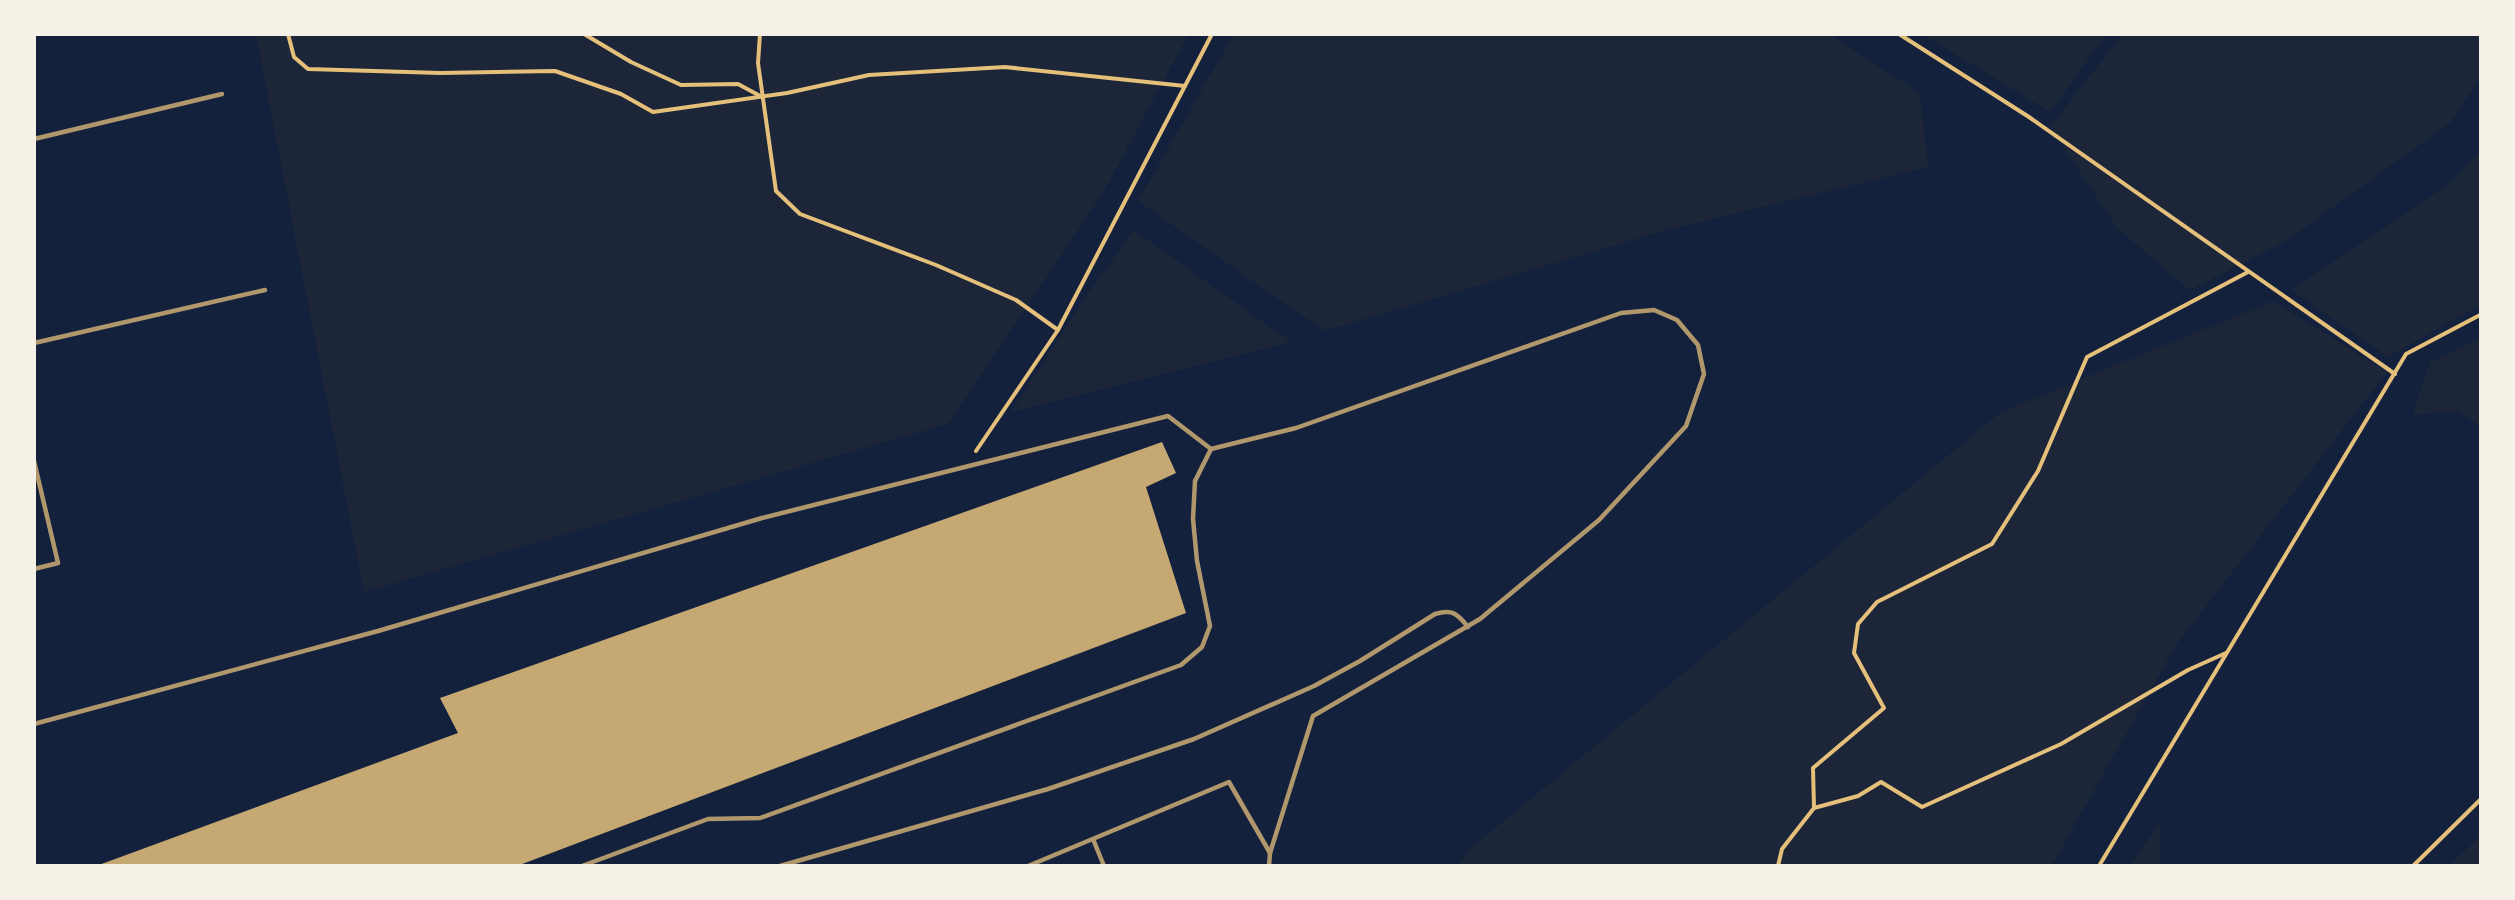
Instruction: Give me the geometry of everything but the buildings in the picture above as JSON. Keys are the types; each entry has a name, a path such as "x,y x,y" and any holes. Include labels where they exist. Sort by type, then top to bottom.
{"lane":[{"path":"34,139 222,94"},
{"path":"34,343 265,290"},
{"path":"34,724 378,631 762,518 968,465 1168,416 1211,448 1296,428 1621,313 1654,310 1677,320 1698,345 1704,374 1686,426 1599,520 1468,627 1313,716 1270,853 1269,866"},
{"path":"582,866 708,819 760,818 1181,665 1202,647 1210,626 1197,561 1193,519 1195,481 1211,448"},
{"path":"34,462 57,563 34,569"},
{"path":"780,866 1048,789 1194,739 1314,686 1360,661 1434,614 1448,610 1457,613 1468,627"},
{"path":"1028,866 1229,782 1270,853"},
{"path":"1093,839 1104,866"}],"path":[{"path":"288,34 294,57 308,69 440,73 555,71 621,94 653,112 762,97 868,75 1005,67 1185,87"},
{"path":"584,34 631,62 681,85 738,84 762,97"},
{"path":"760,34 758,63 776,191 800,214 936,265 1016,300 1058,330"},
{"path":"968,465 1058,330 1212,34"},
{"path":"1899,34 2029,117 2395,374"},
{"path":"1814,808 1813,768 1884,708 1854,652 1858,624 1877,602 1992,544 2038,471 2087,357 2248,272"},
{"path":"2099,866 2406,354 2481,315"},
{"path":"1778,866 1782,849 1814,808 1858,796 1881,782 1922,807 2061,744 2188,670 2227,653"},
{"path":"2413,866 2481,800"}],"shaded area":[{"path":"256,35 1188,35 1103,193 948,424 364,592"},
{"path":"1233,35 1830,35 1920,93 1928,167 1667,230 1324,331 1138,201"},
{"path":"1923,35 2106,35 2050,112"},
{"path":"2122,35 2480,35 2480,78 2450,123 2286,241 2190,290 2118,229 2050,127"},
{"path":"2480,152 2480,307 2388,357 2291,290 2453,181"},
{"path":"1134,230 1291,342 1011,412 1094,285"},
{"path":"2273,301 2387,372 2176,645 2052,865 1457,866 1471,848 2001,412"},
{"path":"2480,339 2480,425 2455,411 2412,415 2430,362"},
{"path":"2161,821 2160,865 2130,865"},
{"path":"2480,836 2480,865 2450,865"}]}
